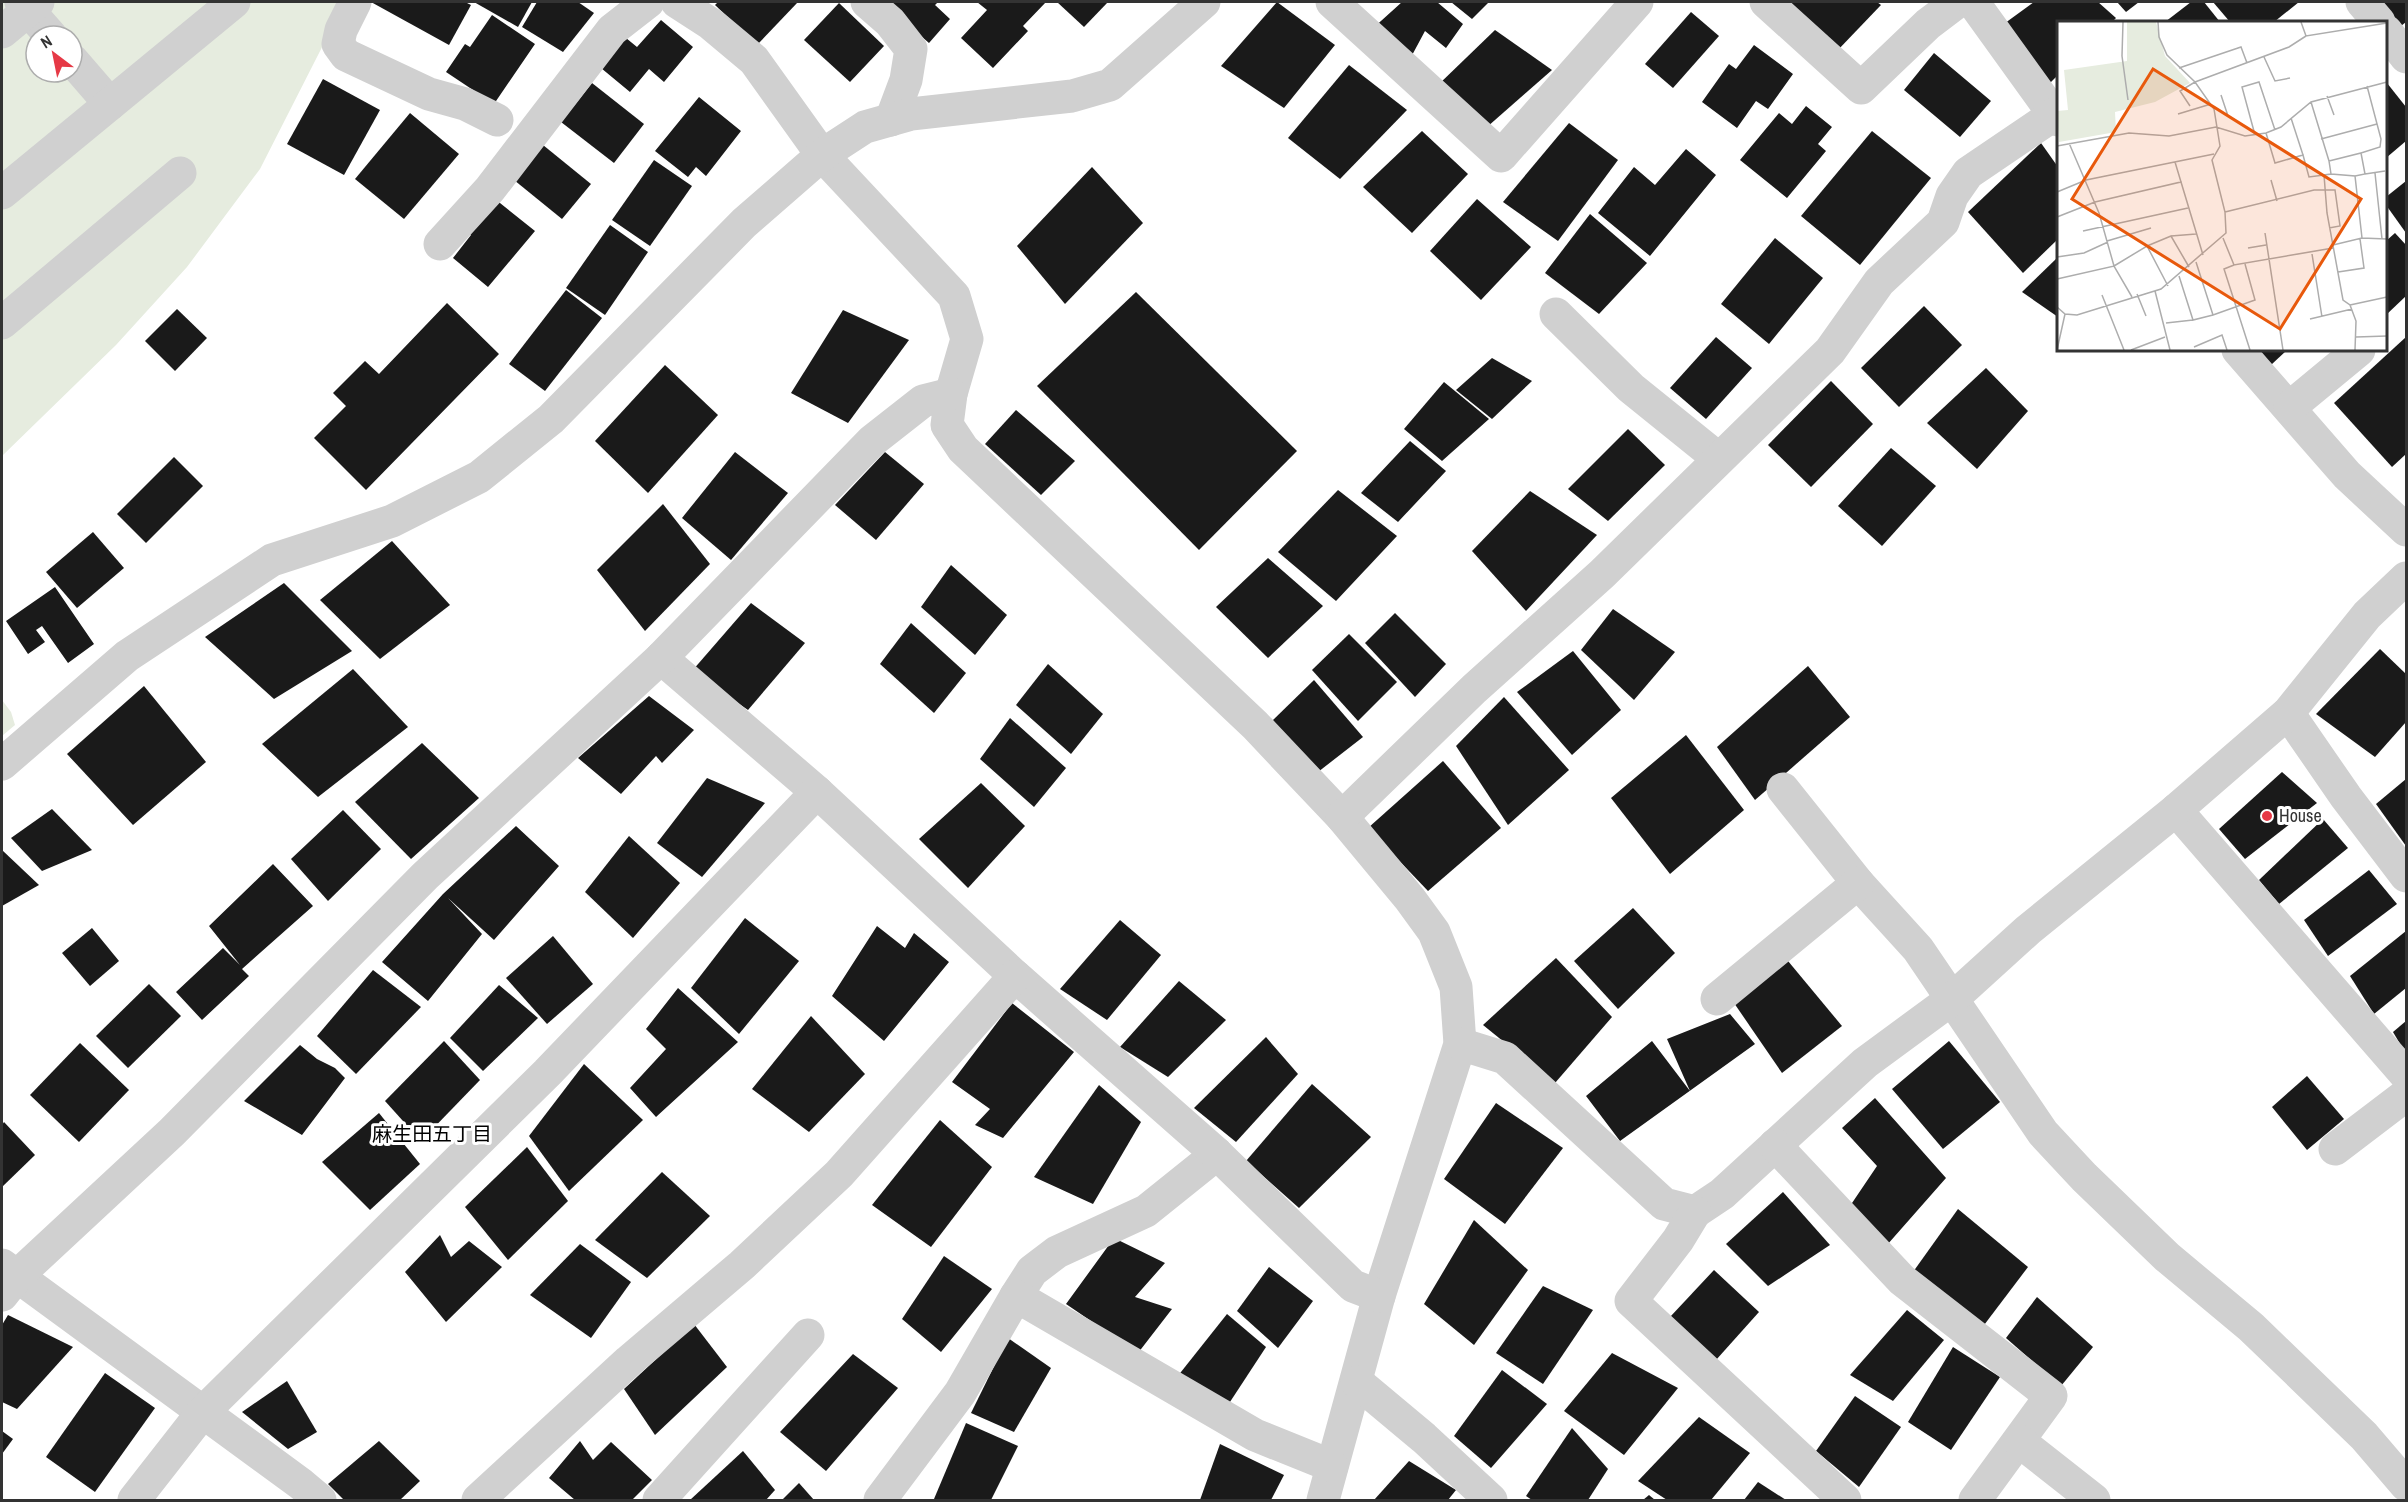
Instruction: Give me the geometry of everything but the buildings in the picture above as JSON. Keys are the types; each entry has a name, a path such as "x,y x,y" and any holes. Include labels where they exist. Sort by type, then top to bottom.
{"street":[{"path":"2,193 234,2"},
{"path":"355,2 341,30 338,44 346,55 429,94 465,104 497,120"},
{"path":"440,243 490,189 612,30 648,2"},
{"path":"678,2 711,24 754,60 822,155 954,296 967,339 951,394 946,425 963,449 1255,725 1342,817 1410,899 1434,932 1456,987 1460,1044 1379,1296 1323,1500"},
{"path":"867,2 890,22 911,49 906,80 891,120"},
{"path":"1332,2 1501,156 1637,2"},
{"path":"1766,2 1861,88 1928,24 1957,2"},
{"path":"1342,817 1474,689 1602,574 1830,351 1879,282 1943,222 1952,196 1968,173 2057,116 1972,2"},
{"path":"2362,2 2378,21"},
{"path":"2,32 29,4 43,24"},
{"path":"2,764 127,656 272,560 392,521 479,477 551,419 744,223 822,155 865,127 910,114 1072,96 1110,85 1187,7"},
{"path":"2387,33 2406,57"},
{"path":"84,74 110,104"},
{"path":"2,323 180,173"},
{"path":"1556,314 1631,388 1719,459"},
{"path":"2239,351 2347,475 2406,530"},
{"path":"2290,407 2358,351"},
{"path":"320,1500 302,1484 202,1413 7,1279 172,1132 425,876 661,658 872,441 923,401 951,394"},
{"path":"1845,1500 1631,1301 1678,1240 1695,1212 1722,1194 1865,1063 1952,999 2028,930 2176,810 2288,713 2367,615 2406,578"},
{"path":"661,658 817,792 1015,976 1217,1154 1353,1286 1379,1296"},
{"path":"2288,713 2346,797 2406,876"},
{"path":"1784,789 1858,883 1918,949 2043,1133 2084,1178 2167,1257 2251,1327 2364,1436 2406,1485"},
{"path":"134,1500 202,1413 547,1073 817,792"},
{"path":"2176,810 2406,1075"},
{"path":"1717,999 1858,883"},
{"path":"477,1500 629,1361 742,1265 839,1174 1015,976"},
{"path":"1460,1044 1505,1058 1664,1204 1695,1212"},
{"path":"2335,1149 2406,1095"},
{"path":"1775,1145 1902,1280 2051,1396 1975,1500"},
{"path":"880,1500 960,1393 1032,1271 1057,1252 1146,1211 1217,1154"},
{"path":"1016,1296 1255,1435 1332,1466"},
{"path":"659,1500 808,1335"},
{"path":"1357,1382 1424,1438 1491,1500"},
{"path":"2019,1441 2094,1500"}],"shaded area":[{"path":"2,2 345,2 260,169 187,267 116,345 2,456"},
{"path":"2,700 11,712 15,725 2,736"}],"place":[{"name":"House","path":"2267,816"}],"district":[{"name":"麻生田五丁目","path":"432,1134"}]}
